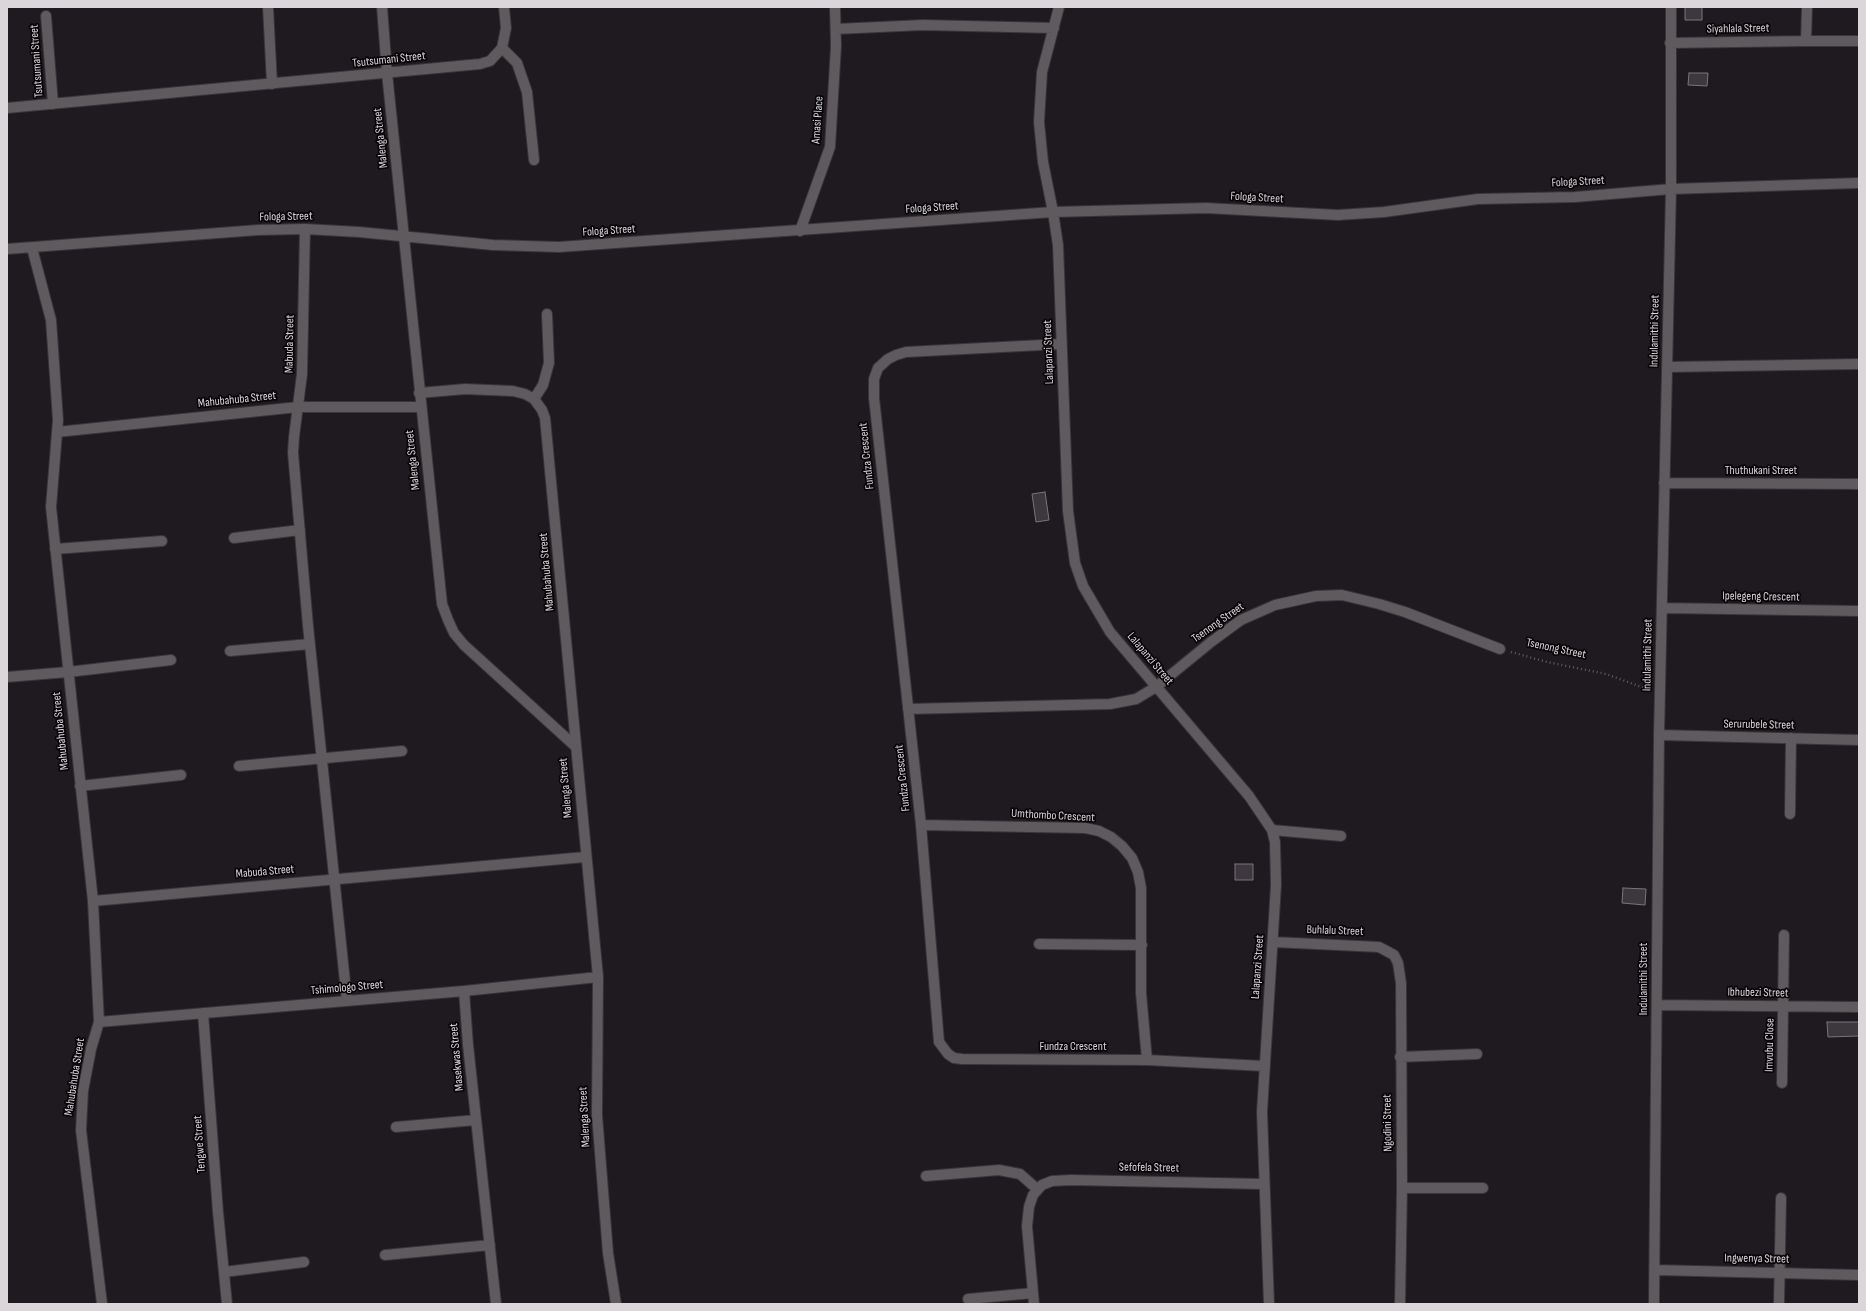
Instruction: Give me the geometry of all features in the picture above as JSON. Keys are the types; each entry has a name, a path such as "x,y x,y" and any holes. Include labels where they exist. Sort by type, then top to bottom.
{"street":[{"path":"268,7 272,84"},
{"name":"Malenga Street","path":"382,7 386,74 405,237 420,407 442,604 448,620 464,645 575,746 598,977 597,1115 608,1253 616,1304"},
{"path":"504,7 506,28 502,48 518,63 527,92 534,160"},
{"name":"Amasi Place","path":"800,231 830,147 836,29 835,7"},
{"name":"Lalapanzi Street","path":"1059,7 1042,72 1039,122 1043,162 1053,212 1059,260 1068,511 1075,563 1083,586 1110,632 1250,796 1272,830 1275,842 1276,862 1273,942 1262,1112 1263,1184 1269,1304"},
{"name":"Indulamithi Street","path":"1654,1304 1659,736 1671,189 1671,7"},
{"path":"1806,41 1807,7"},
{"name":"Tsutsumani Street","path":"46,16 53,104"},
{"path":"836,29 923,25 1054,28"},
{"name":"Siyahlala Street","path":"1670,44 1859,41"},
{"name":"Tsutsumani Street","path":"7,108 386,74 480,64 490,61 502,48"},
{"name":"Fologa Street","path":"7,249 258,230 305,229 519,247 559,247 1053,212 1206,208 1338,215 1384,212 1478,199 1576,197 1671,189 1859,183"},
{"name":"Mabuda Street","path":"305,229 302,374 293,454 310,644 347,1001"},
{"name":"Mahubahuba Street","path":"32,248 51,320 57,393 57,432 51,507 93,901 99,1022 91,1049 83,1091 81,1130 102,1304"},
{"path":"419,393 465,389 513,390 534,399 543,385 549,363 547,314"},
{"name":"Fundza Crescent","path":"1061,344 906,352 896,355 878,368 874,379 874,398 921,825 938,1035 943,1048 948,1054 962,1059 1147,1060 1264,1066"},
{"path":"1667,367 1859,364"},
{"name":"Mahubahuba Street","path":"534,399 542,410 547,431 575,746"},
{"name":"Mahubahuba Street","path":"57,432 298,407 420,407"},
{"name":"Thuthukani Street","path":"1664,483 1859,484"},
{"path":"234,538 300,530"},
{"path":"55,549 162,541"},
{"name":"Tsenong Street","path":"908,709 1110,704 1136,699 1156,687 1211,642 1241,620 1275,606 1316,596 1342,595 1378,604 1405,612 1500,649"},
{"name":"Ipelegeng Crescent","path":"1662,608 1859,611"},
{"path":"230,650 310,644"},
{"path":"7,677 68,672 171,660"},
{"name":"Serurubele Street","path":"1659,736 1859,740"},
{"path":"1790,814 1791,738"},
{"path":"239,766 322,760 402,751"},
{"path":"80,786 181,775"},
{"name":"Umthombo Crescent","path":"921,825 1079,828 1099,831 1111,836 1122,846 1132,858 1138,872 1142,903 1142,1012 1147,1060"},
{"path":"1272,830 1341,836"},
{"name":"Mabuda Street","path":"93,901 585,857"},
{"name":"Imvubu Close","path":"1782,1083 1784,935"},
{"name":"Buhlalu Street","path":"1273,942 1368,945 1379,947 1394,955"},
{"path":"1039,944 1142,946"},
{"name":"Ngodini Street","path":"1394,955 1400,972 1402,1188 1400,1304"},
{"name":"Tshimologo Street","path":"99,1022 464,991 598,977"},
{"name":"Masekwas Street","path":"464,991 496,1304"},
{"name":"Ibhubezi Street","path":"1657,1005 1859,1007"},
{"name":"Tengwe Street","path":"204,1013 227,1304"},
{"path":"1400,1057 1477,1054"},
{"path":"396,1126 476,1120"},
{"path":"926,1176 999,1170 1020,1174 1037,1189 1029,1207 1027,1226 1034,1304"},
{"name":"Sefofela Street","path":"1037,1189 1052,1181 1070,1180 1263,1184"},
{"path":"1402,1188 1483,1188"},
{"path":"1779,1304 1781,1198"},
{"path":"385,1255 490,1245"},
{"path":"224,1272 304,1262"},
{"name":"Ingwenya Street","path":"1655,1270 1859,1275"},
{"path":"968,1299 1033,1293"}],"path":[{"name":"Tsenong Street","path":"1500,649 1547,662 1606,674 1660,694"}],"building":[{"path":"1685,7 1702,7 1702,20 1685,20"},
{"path":"1689,73 1708,73 1707,86 1688,85"},
{"path":"1045,492 1049,520 1036,522 1032,494"},
{"path":"1235,864 1253,864 1253,880 1235,880"},
{"path":"1623,888 1646,889 1645,905 1622,903"},
{"path":"1827,1022 1859,1022 1859,1036 1828,1037"}]}
